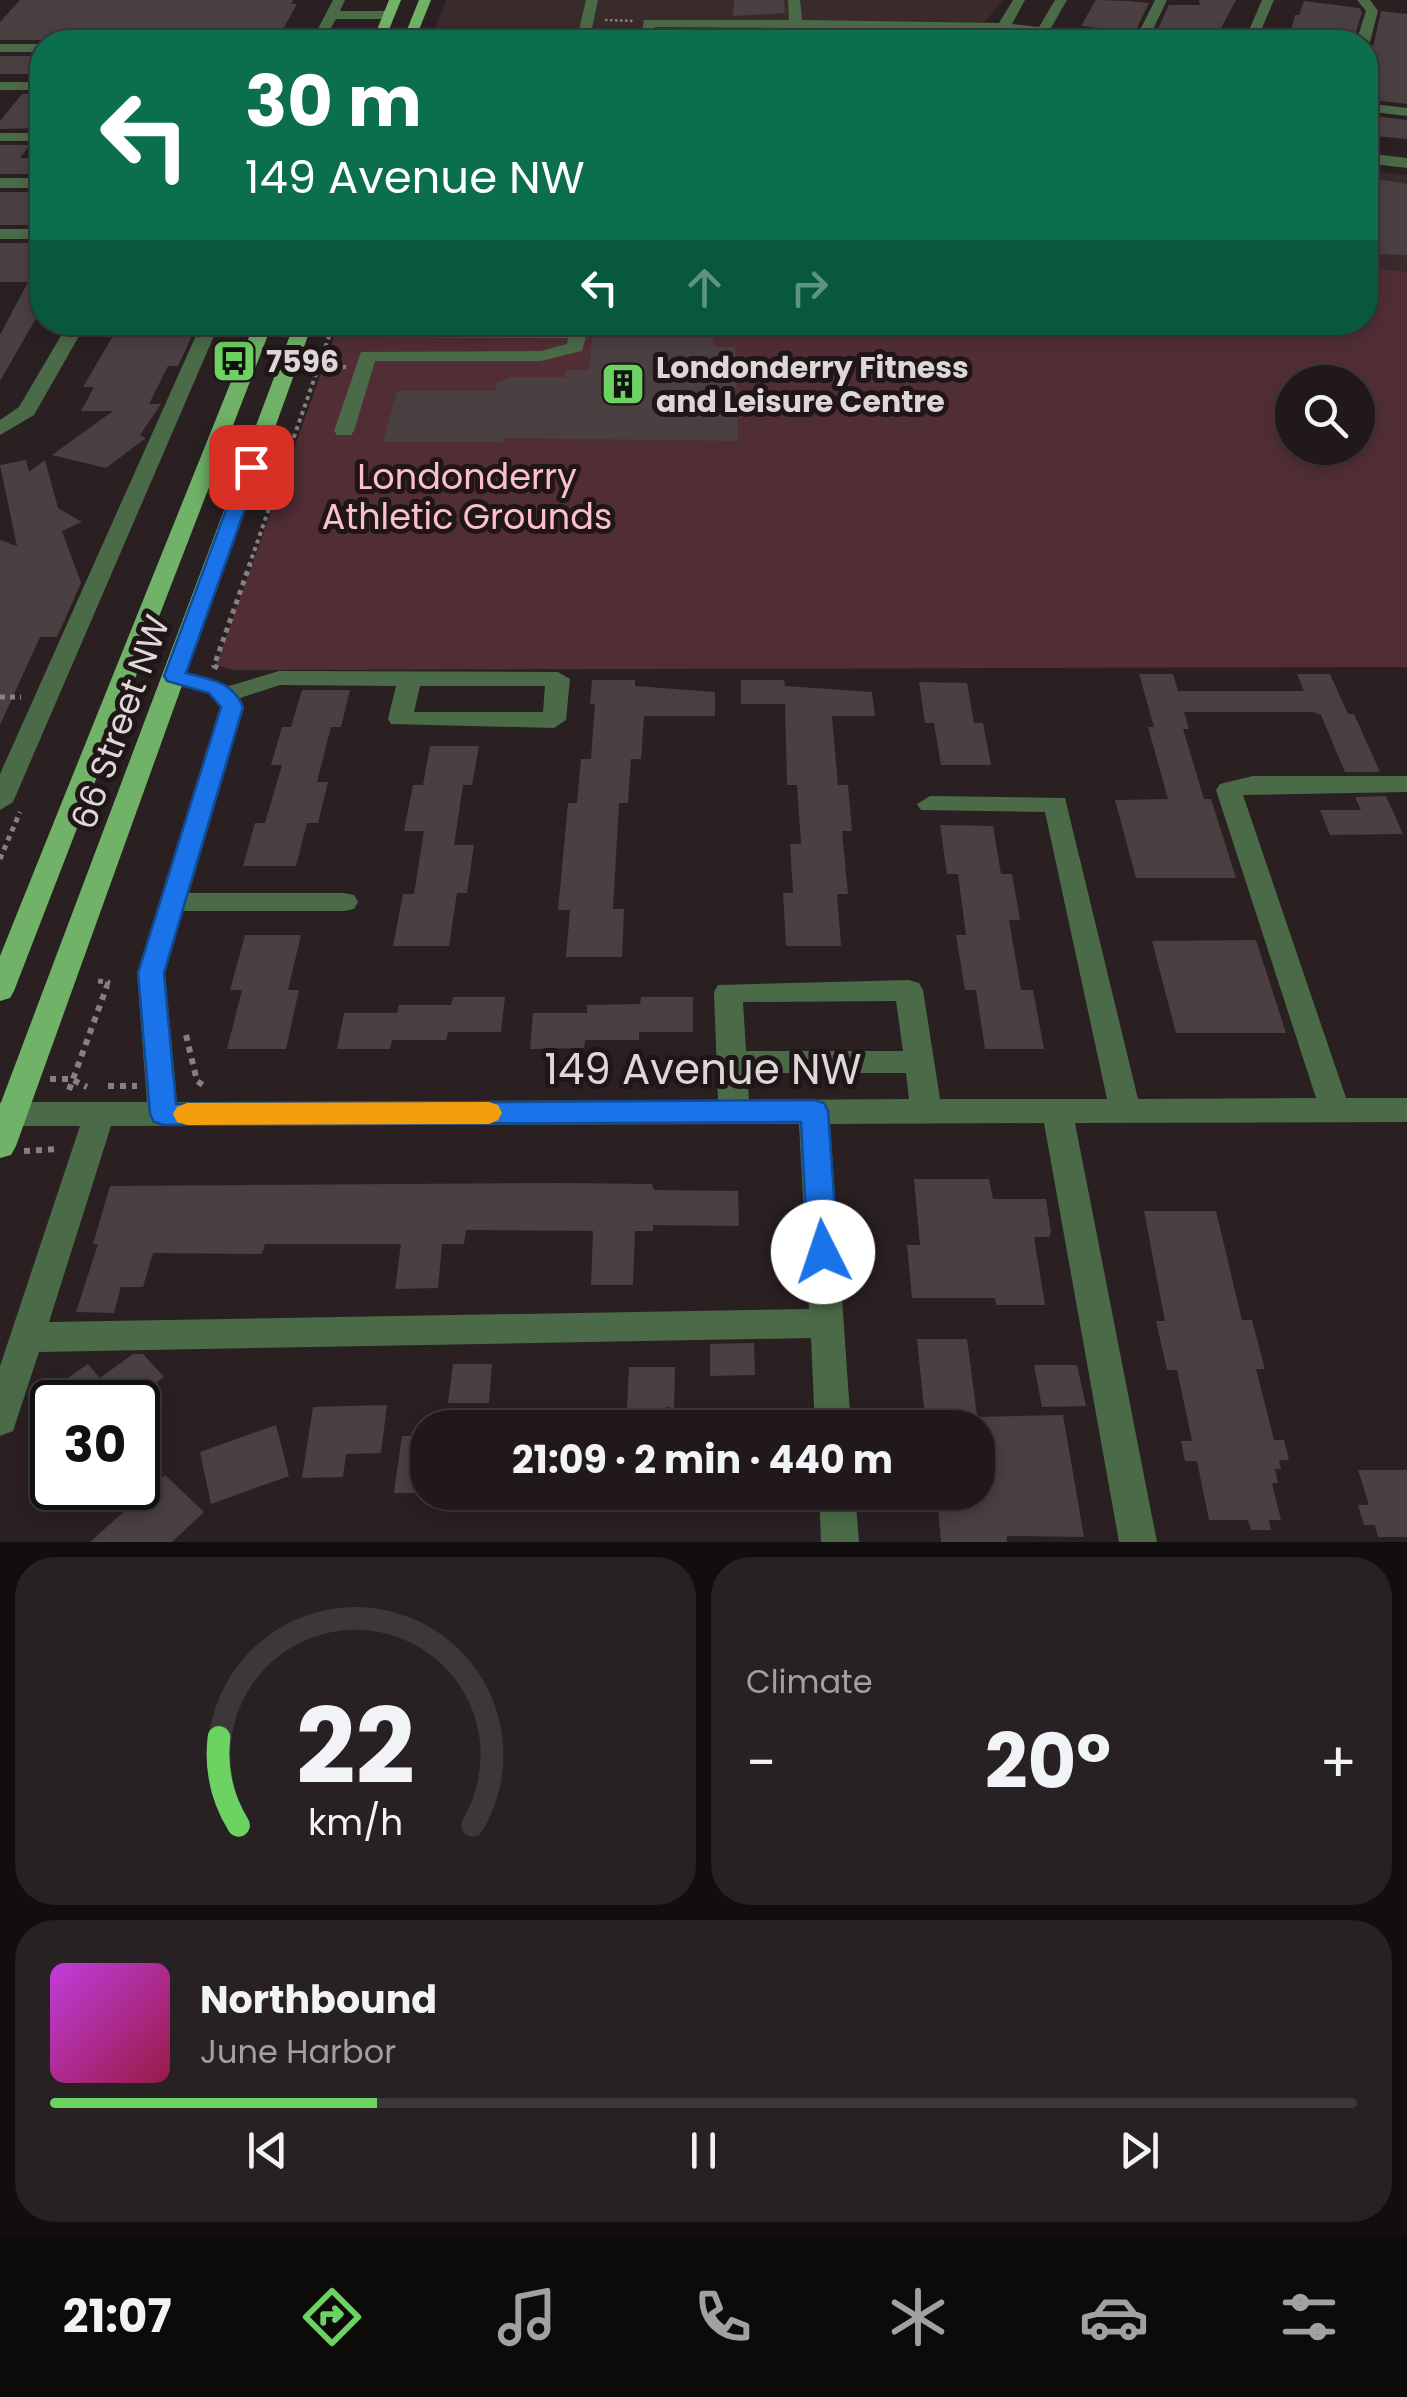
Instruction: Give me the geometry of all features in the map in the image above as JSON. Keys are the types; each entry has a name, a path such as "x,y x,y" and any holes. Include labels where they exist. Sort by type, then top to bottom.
{"main road":[{"path":"382,30 395,0"},
{"path":"413,30 426,0"},
{"name":"66 Street NW","path":"0,991 259,335"},
{"name":"66 Street NW","path":"0,1146 6,1114 299,335"}],"street":[{"path":"324,30 339,0"},
{"path":"585,30 592,0"},
{"path":"794,0 796,30"},
{"path":"1003,30 1019,0"},
{"path":"1045,30 1061,0"},
{"path":"1146,30 1161,0"},
{"path":"1255,30 1268,0"},
{"path":"1363,0 1372,11 1366,30"},
{"path":"331,14 388,15"},
{"path":"648,30 649,23 1006,26 1019,30"},
{"path":"0,48 30,48"},
{"path":"0,86 30,86"},
{"path":"0,96 30,96"},
{"path":"1378,109 1407,112"},
{"path":"0,137 30,137"},
{"path":"1378,150 1407,153"},
{"path":"1378,160 1407,163"},
{"path":"0,183 30,183"},
{"path":"1,235 30,234"},
{"path":"3,428 27,411 71,335"},
{"path":"0,802 205,335"},
{"path":"344,431 367,356 368,335"},
{"path":"367,356 541,356 576,347 577,335"},
{"path":"174,676 226,694 279,678 410,678 558,678 554,720 400,719 410,678"},
{"path":"164,1114 150,985 154,958 232,716 226,694"},
{"path":"1336,1110 1228,790 1252,784 1407,784"},
{"path":"930,804 1056,804 1125,1110"},
{"path":"172,902 344,902"},
{"path":"734,1111 728,992 909,990 926,1111"},
{"path":"732,1062 919,1062"},
{"name":"149 Avenue NW","path":"6,1114 1407,1110"},
{"path":"814,1111 833,1410"},
{"path":"1057,1111 1138,1542"},
{"path":"0,1420 99,1114"},
{"path":"27,1337 827,1322"},
{"path":"839,1510 840,1542"}],"path":[{"path":"598,30 600,20 649,23"},
{"path":"71,1079 82,1065 108,982 98,981"}],"shaded area":[{"path":"446,0 1003,0 978,30 435,30"},
{"path":"1378,172 1407,175 1407,272 1378,269"}],"green space":[{"name":"Londonderry Athletic Grounds","path":"1378,269 1407,272 1407,667 233,670 216,665 335,335 1378,335"}],"building":[{"path":"20,0 293,0 291,4 297,4 283,30 30,30 30,40 0,40 0,22"},
{"path":"734,0 784,0 785,13 733,16"},
{"path":"1096,0 1149,3 1136,30 1081,26"},
{"path":"1199,0 1236,0 1220,30 1157,30 1169,5 1200,5"},
{"path":"1304,1 1359,8 1362,12 1357,30 1291,30 1295,15 1299,15"},
{"path":"1381,11 1407,14 1407,104 1378,101 1377,30"},
{"path":"0,56 30,56 30,74 0,74"},
{"path":"22,94 30,94 30,128 0,129 0,121"},
{"path":"1378,117 1407,120 1407,139 1378,136"},
{"path":"0,145 30,145 20,158 30,158 30,174 0,174"},
{"path":"1378,179 1407,184 1407,255 1378,254"},
{"path":"0,192 30,192 30,225 0,225"},
{"path":"0,243 30,243 30,329 0,381 0,335 28,282 0,282"},
{"path":"113,335 192,336 178,366 168,366 149,404 161,404 140,435 146,438 106,468 52,455 113,411 81,411 94,387 83,387"},
{"name":"Londonderry Fitness and Leisure Centre","path":"593,335 714,336 714,347 735,347 738,441 504,438 503,442 383,442 397,391 495,391 496,383 511,377 565,377 566,370 589,370"},
{"path":"26,460 29,472 45,460 58,508 82,522 62,531 81,583 57,637 40,637 0,725 0,540 17,546 0,465"},
{"path":"1139,674 1173,674 1178,691 1304,691 1297,674 1330,674 1348,714 1354,714 1380,772 1345,772 1321,715 1313,712 1184,712 1189,729 1183,729 1204,799 1211,799 1236,878 1136,878 1115,800 1168,799 1148,727 1154,727"},
{"path":"592,680 635,680 635,686 715,692 715,716 644,716 641,759 631,759 628,803 619,803 613,909 624,909 622,957 566,957 570,910 558,910 568,803 577,803 581,759 591,759 595,704 590,704"},
{"path":"741,680 784,680 785,686 872,692 875,716 832,716 838,785 848,785 852,831 842,831 848,894 837,894 841,946 786,946 783,893 793,893 790,844 801,844 797,785 787,785 785,704 741,704"},
{"path":"919,682 967,683 974,723 983,723 991,765 941,765 934,723 925,723"},
{"path":"302,690 350,690 341,727 331,727 317,782 328,782 318,823 307,823 296,866 243,866 255,823 265,823 282,765 271,765 282,727 291,727"},
{"path":"430,746 479,746 472,785 463,785 454,845 474,845 467,893 457,893 449,946 393,946 403,894 414,894 424,831 404,831 413,785 423,785"},
{"path":"1386,796 1403,834 1330,835 1320,810 1361,810 1355,797"},
{"path":"940,825 993,826 1001,874 1012,874 1020,920 1009,920 1021,990 1033,990 1044,1049 985,1049 976,990 965,990 956,935 966,935 958,874 947,874"},
{"path":"245,935 301,935 288,990 299,990 286,1049 227,1049 242,990 230,990"},
{"path":"1256,940 1286,1033 1176,1033 1152,941"},
{"path":"453,997 505,997 501,1032 448,1032 446,1040 392,1040 390,1049 337,1049 344,1013 397,1013 399,1005 451,1005"},
{"path":"641,997 693,997 693,1032 639,1032 639,1040 585,1040 584,1048 530,1049 533,1013 587,1013 587,1005 640,1004"},
{"path":"914,1179 989,1179 993,1199 1046,1199 1051,1232 1049,1237 1034,1237 1045,1305 996,1305 995,1298 912,1298 907,1245 920,1245"},
{"path":"652,1184 654,1190 738,1191 739,1226 653,1225 653,1231 635,1231 633,1285 591,1285 593,1231 466,1230 464,1244 442,1244 438,1288 395,1289 401,1244 265,1244 262,1254 153,1253 143,1287 121,1287 114,1313 76,1312 98,1244 93,1244 110,1186"},
{"path":"1144,1211 1216,1211 1242,1320 1252,1320 1265,1369 1256,1369 1274,1440 1284,1440 1289,1460 1279,1460 1281,1469 1275,1469 1278,1483 1272,1483 1281,1520 1269,1520 1271,1530 1251,1530 1248,1520 1209,1520 1197,1461 1185,1461 1181,1441 1192,1441 1177,1370 1167,1370 1156,1321 1165,1321"},
{"path":"917,1339 967,1339 976,1410 924,1410"},
{"path":"754,1343 755,1375 710,1376 710,1344"},
{"path":"133,1354 143,1354 164,1377 65,1380 88,1364 100,1378"},
{"path":"453,1364 492,1364 489,1403 448,1403"},
{"path":"1034,1365 1077,1365 1086,1406 1042,1407"},
{"path":"629,1367 675,1367 674,1408 627,1408"},
{"path":"387,1405 381,1453 346,1454 343,1477 302,1478 313,1407"},
{"path":"1063,1415 1084,1537 1007,1536 1007,1542 941,1542 938,1510 995,1510 995,1417"},
{"path":"276,1425 289,1476 211,1504 200,1452"},
{"path":"402,1436 410,1436 410,1493 394,1493"},
{"path":"1358,1470 1407,1470 1407,1537 1378,1537 1375,1525 1364,1525 1358,1505 1369,1505"},
{"path":"165,1475 204,1512 172,1542 90,1542 126,1510 160,1510 160,1479"}],"slow traffic":[{"path":"187,1114 489,1113"}],"place":[{"name":"7596","path":"234,361"},
{"name":"Londonderry Fitness and Leisure Centre","path":"623,384"}],"route":[{"path":"251,467 174,676 226,694 231,700 232,716 151,973 164,1114 814,1111 823,1252"}]}
